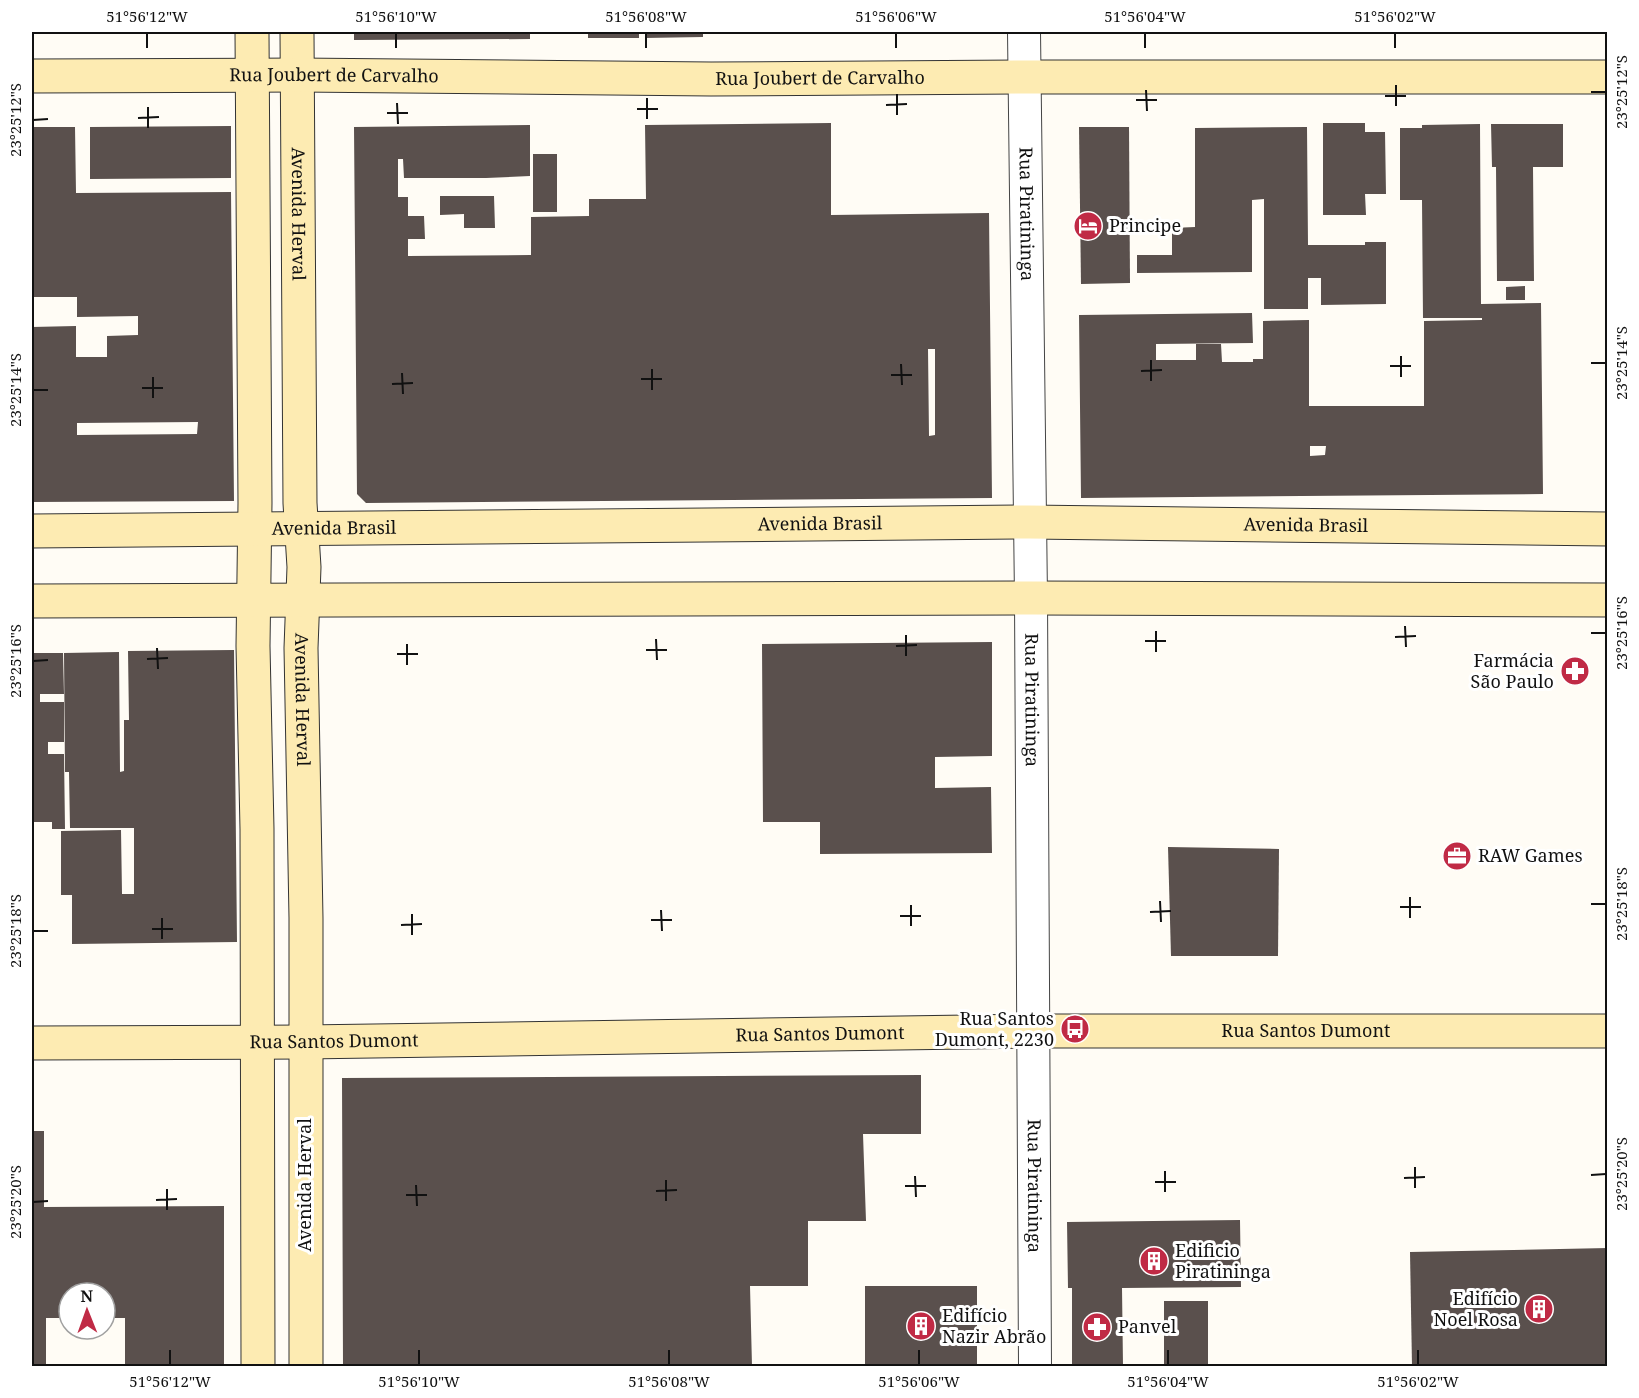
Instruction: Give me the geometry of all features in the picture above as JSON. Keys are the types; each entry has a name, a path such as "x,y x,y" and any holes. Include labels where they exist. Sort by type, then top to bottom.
{"main road":[{"path":"252,32 255,328 253,657 257,829 258,1366"},
{"name":"Avenida Herval","path":"297,32 300,502 304,567 306,1366"},
{"name":"Rua Joubert de Carvalho","path":"32,76 298,75 711,80 1024,77 1608,77"},
{"path":"255,328 298,252"},
{"name":"Avenida Brasil","path":"32,531 1029,522 1608,529"},
{"path":"32,602 303,599 1031,598 1608,600"},
{"path":"257,829 303,754"},
{"name":"Rua Santos Dumont","path":"32,1043 305,1042 1033,1031 1608,1031"},
{"path":"259,1238 305,1312"}],"street":[{"name":"Rua Piratininga","path":"1024,32 1031,598 1035,1366"}],"building":[{"path":"354,32 530,32 530,39 354,40"},
{"path":"588,32 639,32 639,38 588,38"},
{"path":"645,32 703,32 703,37 645,38"},
{"path":"831,123 831,215 989,213 992,498 366,503 357,494 354,127 530,125 530,176 404,178 403,159 398,159 398,197 408,197 408,216 424,216 425,239 408,239 408,256 531,255 531,217 589,216 589,199 646,199 645,125","holes":["928,349 935,349 935,435 929,436"]},
{"path":"1323,123 1365,123 1365,132 1385,132 1386,194 1365,194 1366,215 1323,215"},
{"path":"1480,124 1481,304 1541,303 1543,494 1081,498 1079,315 1252,313 1253,343 1156,344 1156,360 1196,360 1196,344 1221,344 1222,362 1253,362 1253,359 1263,359 1263,321 1309,320 1309,406 1424,406 1424,321 1482,320 1482,318 1423,318 1422,200 1400,200 1400,128 1422,128 1422,125","holes":["1310,446 1326,446 1325,455 1310,456"]},
{"path":"1491,124 1563,124 1563,167 1533,167 1534,281 1497,281 1496,167 1492,167"},
{"path":"231,126 231,178 90,179 90,127"},
{"path":"32,127 75,127 76,193 231,192 234,501 32,502 32,327 76,326 76,357 107,357 107,336 138,335 138,316 77,317 77,297 32,297","holes":["198,422 197,434 77,435 77,423"]},
{"path":"1079,127 1129,127 1130,283 1081,284"},
{"path":"1307,127 1308,245 1365,245 1365,242 1386,242 1386,304 1321,305 1321,278 1308,278 1308,309 1264,309 1264,199 1252,200 1252,272 1137,273 1137,255 1172,255 1172,228 1195,227 1195,128"},
{"path":"533,154 557,154 557,212 533,212"},
{"path":"440,196 494,196 495,228 464,228 464,214 440,215"},
{"path":"1525,286 1525,300 1506,300 1506,287"},
{"path":"992,642 992,756 935,757 935,788 991,787 992,853 820,854 820,822 763,822 762,644"},
{"path":"234,650 237,942 72,944 72,895 61,895 61,831 121,830 122,894 134,894 134,828 70,828 69,772 65,772 64,653 119,652 120,772 124,771 124,720 129,720 128,651"},
{"path":"32,653 63,653 64,694 40,694 40,702 64,702 64,742 48,742 48,754 64,754 65,829 52,829 52,822 32,822"},
{"path":"1168,847 1279,849 1278,956 1171,956"},
{"path":"921,1075 921,1134 863,1134 866,1221 808,1221 808,1286 750,1286 752,1366 343,1366 342,1078"},
{"path":"32,1131 44,1131 44,1207 224,1206 224,1366 125,1366 125,1318 117,1318 117,1281 57,1281 57,1318 46,1318 46,1366 32,1366"},
{"name":"Edificio Piratininga","path":"1240,1220 1241,1287 1122,1288 1123,1366 1072,1366 1072,1288 1068,1288 1067,1222"},
{"name":"Edifício Noel Rosa","path":"1608,1248 1608,1366 1412,1366 1410,1252"},
{"name":"Edifício Nazir Abrão","path":"865,1286 977,1286 977,1366 865,1366"},
{"path":"1164,1301 1208,1301 1208,1366 1164,1366"}],"place":[{"name":"Principe","path":"1088,226"},
{"name":"Farmácia São Paulo","path":"1575,671"},
{"name":"RAW Games","path":"1457,856"},
{"name":"Rua Santos Dumont, 2230","path":"1075,1029"},
{"name":"Edificio Piratininga","path":"1154,1261"},
{"name":"Edifício Noel Rosa","path":"1539,1309"},
{"name":"Edifício Nazir Abrão","path":"921,1326"},
{"name":"Panvel","path":"1097,1327"}]}
